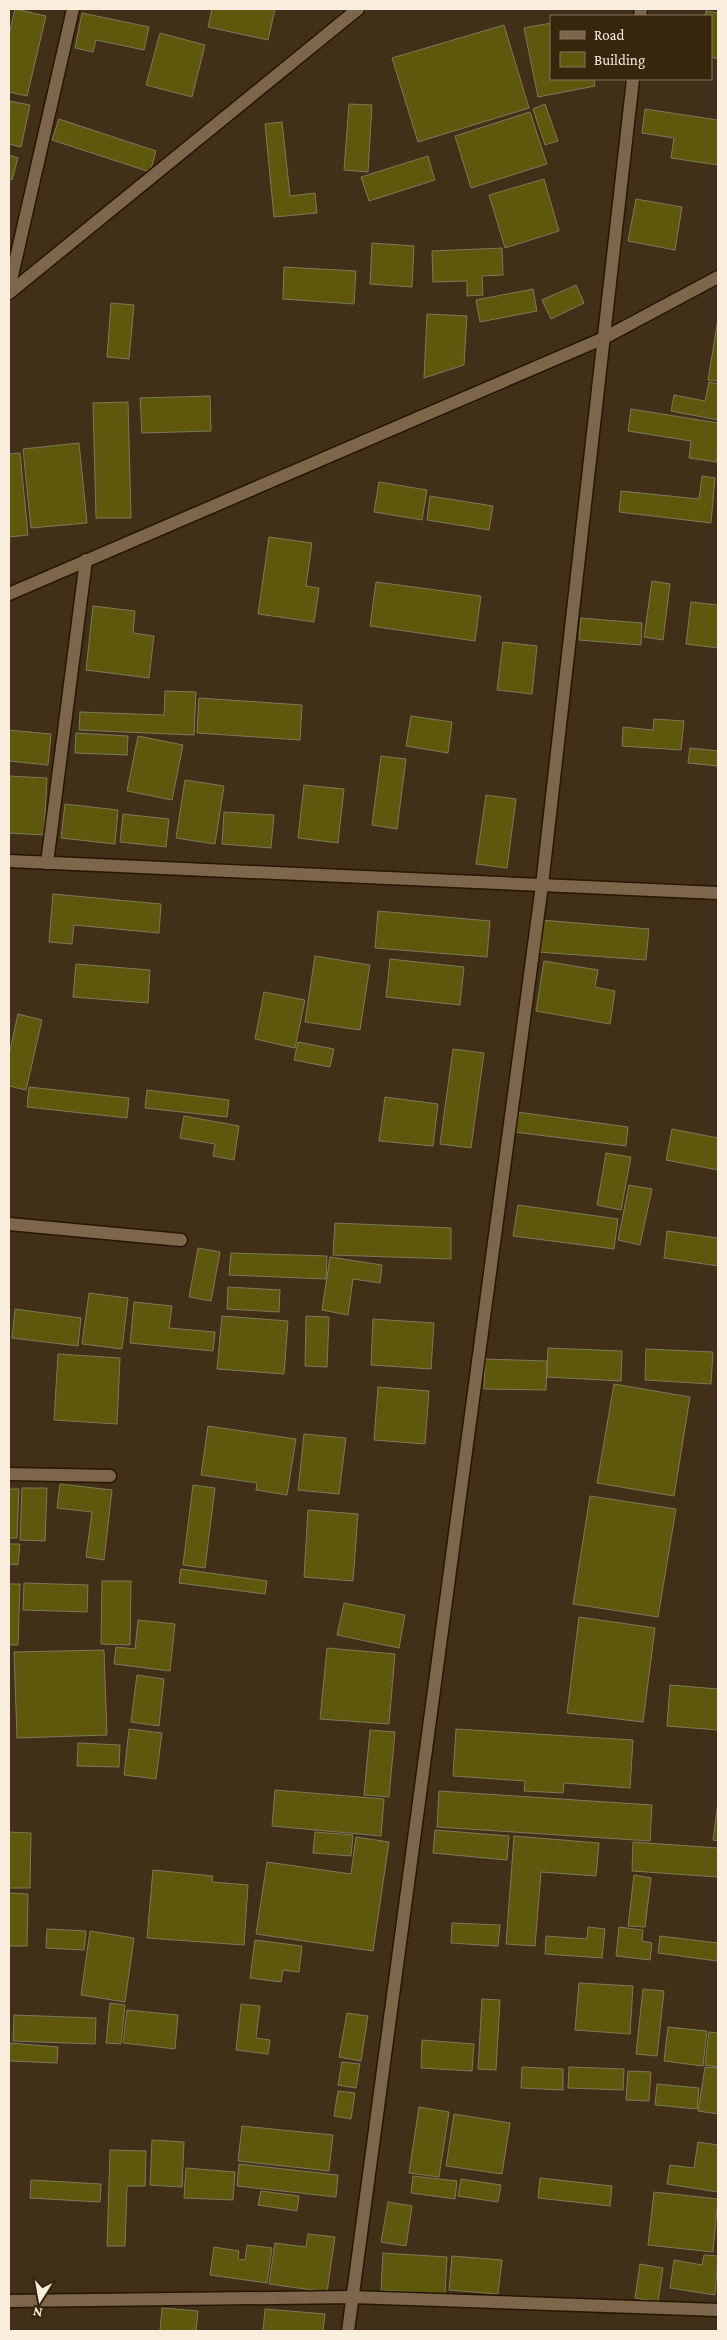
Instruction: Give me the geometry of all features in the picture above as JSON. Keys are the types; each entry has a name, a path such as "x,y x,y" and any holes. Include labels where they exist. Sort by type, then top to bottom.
{"street":[{"path":"9,291 73,9"},
{"path":"9,291 358,9"},
{"path":"348,2331 542,885 633,80"},
{"path":"9,594 604,338 718,277"},
{"path":"47,863 86,560"},
{"path":"9,861 718,893"},
{"path":"9,1224 181,1240"},
{"path":"9,1474 110,1476"},
{"path":"9,2301 352,2297 718,2310"}],"building":[{"path":"15,9 46,16 27,96 9,92 9,35"},
{"path":"212,9 275,9 268,40 208,27"},
{"path":"706,11 718,13 718,59 712,57 712,15 705,15"},
{"path":"82,13 149,27 144,50 96,40 93,52 75,48"},
{"path":"550,23 550,80 594,80 595,86 538,97 524,28"},
{"path":"504,25 529,108 418,142 392,58"},
{"path":"160,33 205,45 192,97 146,85"},
{"path":"10,101 30,105 21,147 9,144"},
{"path":"349,104 372,105 368,172 344,170"},
{"path":"545,104 558,141 545,145 533,109"},
{"path":"645,109 718,120 718,165 671,158 674,138 642,133"},
{"path":"530,112 547,164 471,188 455,136"},
{"path":"59,119 156,151 150,172 52,140"},
{"path":"282,122 290,196 315,193 317,213 274,217 265,124"},
{"path":"9,155 18,158 12,180 9,179"},
{"path":"428,156 435,180 369,201 361,177"},
{"path":"544,179 559,231 505,248 489,195"},
{"path":"636,199 682,207 675,250 628,241"},
{"path":"372,243 414,246 412,287 370,284"},
{"path":"502,248 503,275 482,276 483,295 467,296 467,281 433,282 432,251"},
{"path":"284,267 356,271 354,304 283,299"},
{"path":"576,285 584,303 551,319 542,300"},
{"path":"533,289 537,311 480,322 476,300"},
{"path":"111,303 134,305 129,359 107,357"},
{"path":"427,314 467,316 464,365 424,378"},
{"path":"718,319 718,381 708,380"},
{"path":"709,382 718,384 718,420 671,411 674,395 705,401"},
{"path":"210,396 211,431 142,433 140,398"},
{"path":"128,402 131,518 96,518 93,403"},
{"path":"631,409 718,423 717,462 689,458 691,441 628,431"},
{"path":"79,443 87,523 31,528 23,449"},
{"path":"20,453 28,535 9,537 9,454"},
{"path":"702,476 715,478 711,523 619,512 621,491 699,499"},
{"path":"379,482 427,490 422,520 374,512"},
{"path":"430,496 493,506 489,530 427,520"},
{"path":"269,537 312,543 306,586 319,588 314,622 258,614"},
{"path":"652,581 670,584 663,640 644,637"},
{"path":"376,582 481,596 475,641 370,626"},
{"path":"691,602 718,605 718,648 686,644"},
{"path":"93,606 135,611 133,633 154,636 149,678 86,670"},
{"path":"581,618 642,623 641,645 579,640"},
{"path":"503,642 537,646 532,694 497,690"},
{"path":"165,691 196,692 194,735 79,730 80,712 164,715"},
{"path":"199,698 302,705 300,740 197,733"},
{"path":"411,716 452,722 448,753 406,746"},
{"path":"654,719 684,721 681,750 622,746 623,727 653,730"},
{"path":"9,730 51,734 48,765 9,761"},
{"path":"76,733 128,736 127,755 75,753"},
{"path":"138,736 183,745 172,800 127,791"},
{"path":"690,748 718,751 718,766 688,763"},
{"path":"381,756 406,759 397,829 372,825"},
{"path":"9,776 47,778 44,835 9,833"},
{"path":"185,780 224,786 215,844 176,838"},
{"path":"304,785 344,789 338,843 298,838"},
{"path":"486,795 516,799 507,868 476,864"},
{"path":"65,804 118,810 115,844 61,838"},
{"path":"224,812 274,815 271,848 222,844"},
{"path":"123,814 169,819 166,847 120,842"},
{"path":"53,894 161,904 159,933 74,925 72,944 49,942"},
{"path":"378,911 490,921 487,957 375,948"},
{"path":"541,920 649,929 646,960 538,952"},
{"path":"315,956 370,965 360,1030 305,1022"},
{"path":"390,959 464,967 460,1005 386,997"},
{"path":"544,961 598,970 595,987 615,991 610,1024 536,1011"},
{"path":"76,964 150,970 148,1003 73,997"},
{"path":"264,992 305,1000 295,1048 255,1039"},
{"path":"18,1014 42,1020 26,1090 9,1086 9,1055"},
{"path":"298,1042 334,1049 330,1067 294,1060"},
{"path":"453,1049 484,1053 471,1148 440,1144"},
{"path":"29,1087 129,1098 127,1118 27,1107"},
{"path":"147,1090 229,1100 227,1117 145,1108"},
{"path":"385,1097 438,1104 433,1146 379,1141"},
{"path":"517,1112 628,1127 626,1146 514,1132"},
{"path":"184,1116 239,1126 234,1160 213,1156 215,1144 180,1138"},
{"path":"672,1129 718,1138 718,1170 666,1160"},
{"path":"606,1153 631,1157 621,1210 597,1205"},
{"path":"629,1185 652,1189 640,1245 618,1240"},
{"path":"518,1205 618,1219 614,1249 513,1236"},
{"path":"335,1223 451,1228 451,1259 333,1255"},
{"path":"667,1231 718,1238 718,1266 664,1258"},
{"path":"198,1248 220,1252 211,1301 189,1297"},
{"path":"231,1253 327,1256 326,1279 229,1275"},
{"path":"330,1257 382,1265 380,1283 353,1279 348,1315 322,1310"},
{"path":"228,1287 280,1290 279,1312 227,1309"},
{"path":"89,1293 128,1298 122,1349 82,1344"},
{"path":"134,1302 172,1306 169,1328 215,1332 213,1351 130,1343"},
{"path":"15,1309 81,1318 78,1346 12,1338"},
{"path":"222,1316 288,1321 284,1374 217,1369"},
{"path":"306,1316 329,1317 327,1367 305,1366"},
{"path":"373,1319 434,1323 431,1369 371,1365"},
{"path":"548,1348 622,1351 621,1381 547,1377"},
{"path":"646,1349 713,1352 711,1384 645,1380"},
{"path":"58,1354 120,1358 117,1424 54,1420"},
{"path":"485,1359 547,1361 546,1390 484,1389"},
{"path":"614,1384 690,1397 674,1496 597,1483"},
{"path":"378,1387 429,1391 425,1444 374,1440"},
{"path":"208,1426 296,1439 287,1495 256,1490 257,1483 201,1475"},
{"path":"304,1434 346,1438 339,1494 298,1490"},
{"path":"60,1484 112,1490 104,1560 86,1557 92,1512 57,1508"},
{"path":"193,1485 215,1488 205,1568 183,1565"},
{"path":"22,1488 47,1488 45,1541 20,1540"},
{"path":"9,1489 19,1489 17,1538 9,1538"},
{"path":"590,1496 676,1509 658,1617 573,1604"},
{"path":"308,1510 358,1514 353,1581 304,1577"},
{"path":"9,1544 20,1544 18,1565 9,1564"},
{"path":"181,1569 267,1581 265,1594 179,1583"},
{"path":"102,1581 131,1581 130,1645 101,1644"},
{"path":"24,1583 88,1585 87,1612 23,1610"},
{"path":"9,1584 20,1584 18,1645 9,1645"},
{"path":"344,1603 405,1615 399,1648 337,1635"},
{"path":"579,1617 655,1628 643,1722 567,1713"},
{"path":"138,1620 175,1624 170,1671 114,1664 116,1647 135,1649"},
{"path":"327,1648 395,1654 389,1724 320,1719"},
{"path":"104,1650 107,1735 17,1738 14,1652"},
{"path":"137,1675 164,1679 159,1726 131,1722"},
{"path":"670,1685 718,1689 718,1730 667,1726"},
{"path":"129,1729 162,1733 156,1779 124,1775"},
{"path":"456,1729 633,1740 630,1788 564,1783 563,1793 524,1791 525,1781 453,1776"},
{"path":"370,1730 395,1732 389,1797 364,1795"},
{"path":"78,1743 120,1745 119,1767 77,1766"},
{"path":"275,1790 384,1799 381,1836 272,1826"},
{"path":"439,1791 652,1805 650,1841 437,1827"},
{"path":"718,1802 718,1841 713,1840"},
{"path":"435,1830 509,1836 507,1860 433,1853"},
{"path":"9,1832 31,1833 30,1888 9,1888"},
{"path":"315,1832 353,1835 351,1856 313,1853"},
{"path":"514,1836 599,1843 596,1876 541,1872 535,1946 506,1944"},
{"path":"356,1837 389,1842 373,1951 256,1934 267,1862 351,1874"},
{"path":"633,1842 718,1848 718,1877 632,1871"},
{"path":"153,1870 213,1876 212,1882 248,1885 244,1945 147,1938"},
{"path":"634,1875 651,1878 645,1927 628,1926"},
{"path":"9,1893 28,1894 27,1946 9,1946"},
{"path":"452,1923 500,1925 498,1946 451,1943"},
{"path":"588,1927 605,1929 602,1958 545,1954 546,1936 587,1939"},
{"path":"619,1927 643,1930 642,1941 652,1943 650,1960 616,1956"},
{"path":"47,1929 86,1931 84,1950 46,1948"},
{"path":"90,1931 134,1938 125,2002 81,1995"},
{"path":"660,1936 718,1943 717,1961 658,1953"},
{"path":"255,1940 302,1946 299,1972 283,1970 281,1982 250,1978"},
{"path":"579,1983 633,1986 630,2034 575,2030"},
{"path":"643,1989 664,1991 657,2056 636,2054"},
{"path":"482,1999 500,2000 496,2070 478,2069"},
{"path":"110,2003 125,2005 121,2044 106,2043"},
{"path":"241,2004 260,2006 256,2038 270,2040 268,2054 236,2050"},
{"path":"127,2010 178,2015 175,2049 123,2043"},
{"path":"347,2013 368,2016 361,2061 339,2057"},
{"path":"14,2015 96,2018 95,2044 13,2041"},
{"path":"668,2027 707,2031 703,2066 664,2061"},
{"path":"709,2032 718,2033 718,2067 705,2065"},
{"path":"422,2040 474,2044 472,2071 421,2068"},
{"path":"10,2043 58,2047 57,2063 9,2061"},
{"path":"342,2062 360,2064 356,2088 338,2085"},
{"path":"522,2067 563,2069 563,2090 521,2088"},
{"path":"569,2067 624,2069 623,2090 568,2088"},
{"path":"705,2067 718,2068 718,2114 698,2111"},
{"path":"628,2071 651,2072 649,2101 626,2100"},
{"path":"657,2084 699,2088 697,2109 655,2105"},
{"path":"338,2091 355,2093 351,2119 334,2116"},
{"path":"419,2107 449,2112 439,2177 409,2173"},
{"path":"454,2114 510,2123 502,2174 446,2166"},
{"path":"242,2126 333,2135 329,2171 238,2161"},
{"path":"152,2140 184,2142 182,2187 150,2185"},
{"path":"698,2142 718,2145 718,2192 667,2184 670,2165 694,2168"},
{"path":"110,2150 146,2151 145,2186 127,2186 125,2246 107,2246"},
{"path":"239,2164 338,2175 336,2197 237,2186"},
{"path":"186,2168 235,2172 233,2200 184,2198"},
{"path":"413,2176 457,2181 455,2199 411,2193"},
{"path":"540,2178 612,2186 610,2206 538,2198"},
{"path":"461,2179 501,2185 498,2202 458,2196"},
{"path":"31,2180 101,2184 100,2202 30,2198"},
{"path":"261,2191 299,2196 297,2211 258,2205"},
{"path":"654,2192 718,2199 713,2252 648,2245"},
{"path":"388,2202 412,2206 406,2246 381,2242"},
{"path":"308,2234 335,2237 327,2292 269,2284 275,2243 306,2247"},
{"path":"247,2245 272,2248 267,2283 210,2275 214,2247 239,2251 238,2259 245,2260"},
{"path":"383,2253 447,2257 445,2294 381,2290"},
{"path":"704,2255 718,2256 715,2295 670,2288 674,2260 702,2265"},
{"path":"452,2256 502,2260 498,2294 449,2290"},
{"path":"640,2264 663,2268 658,2302 635,2298"},
{"path":"162,2308 198,2311 196,2331 160,2331"},
{"path":"265,2309 325,2314 323,2331 263,2331"}]}
